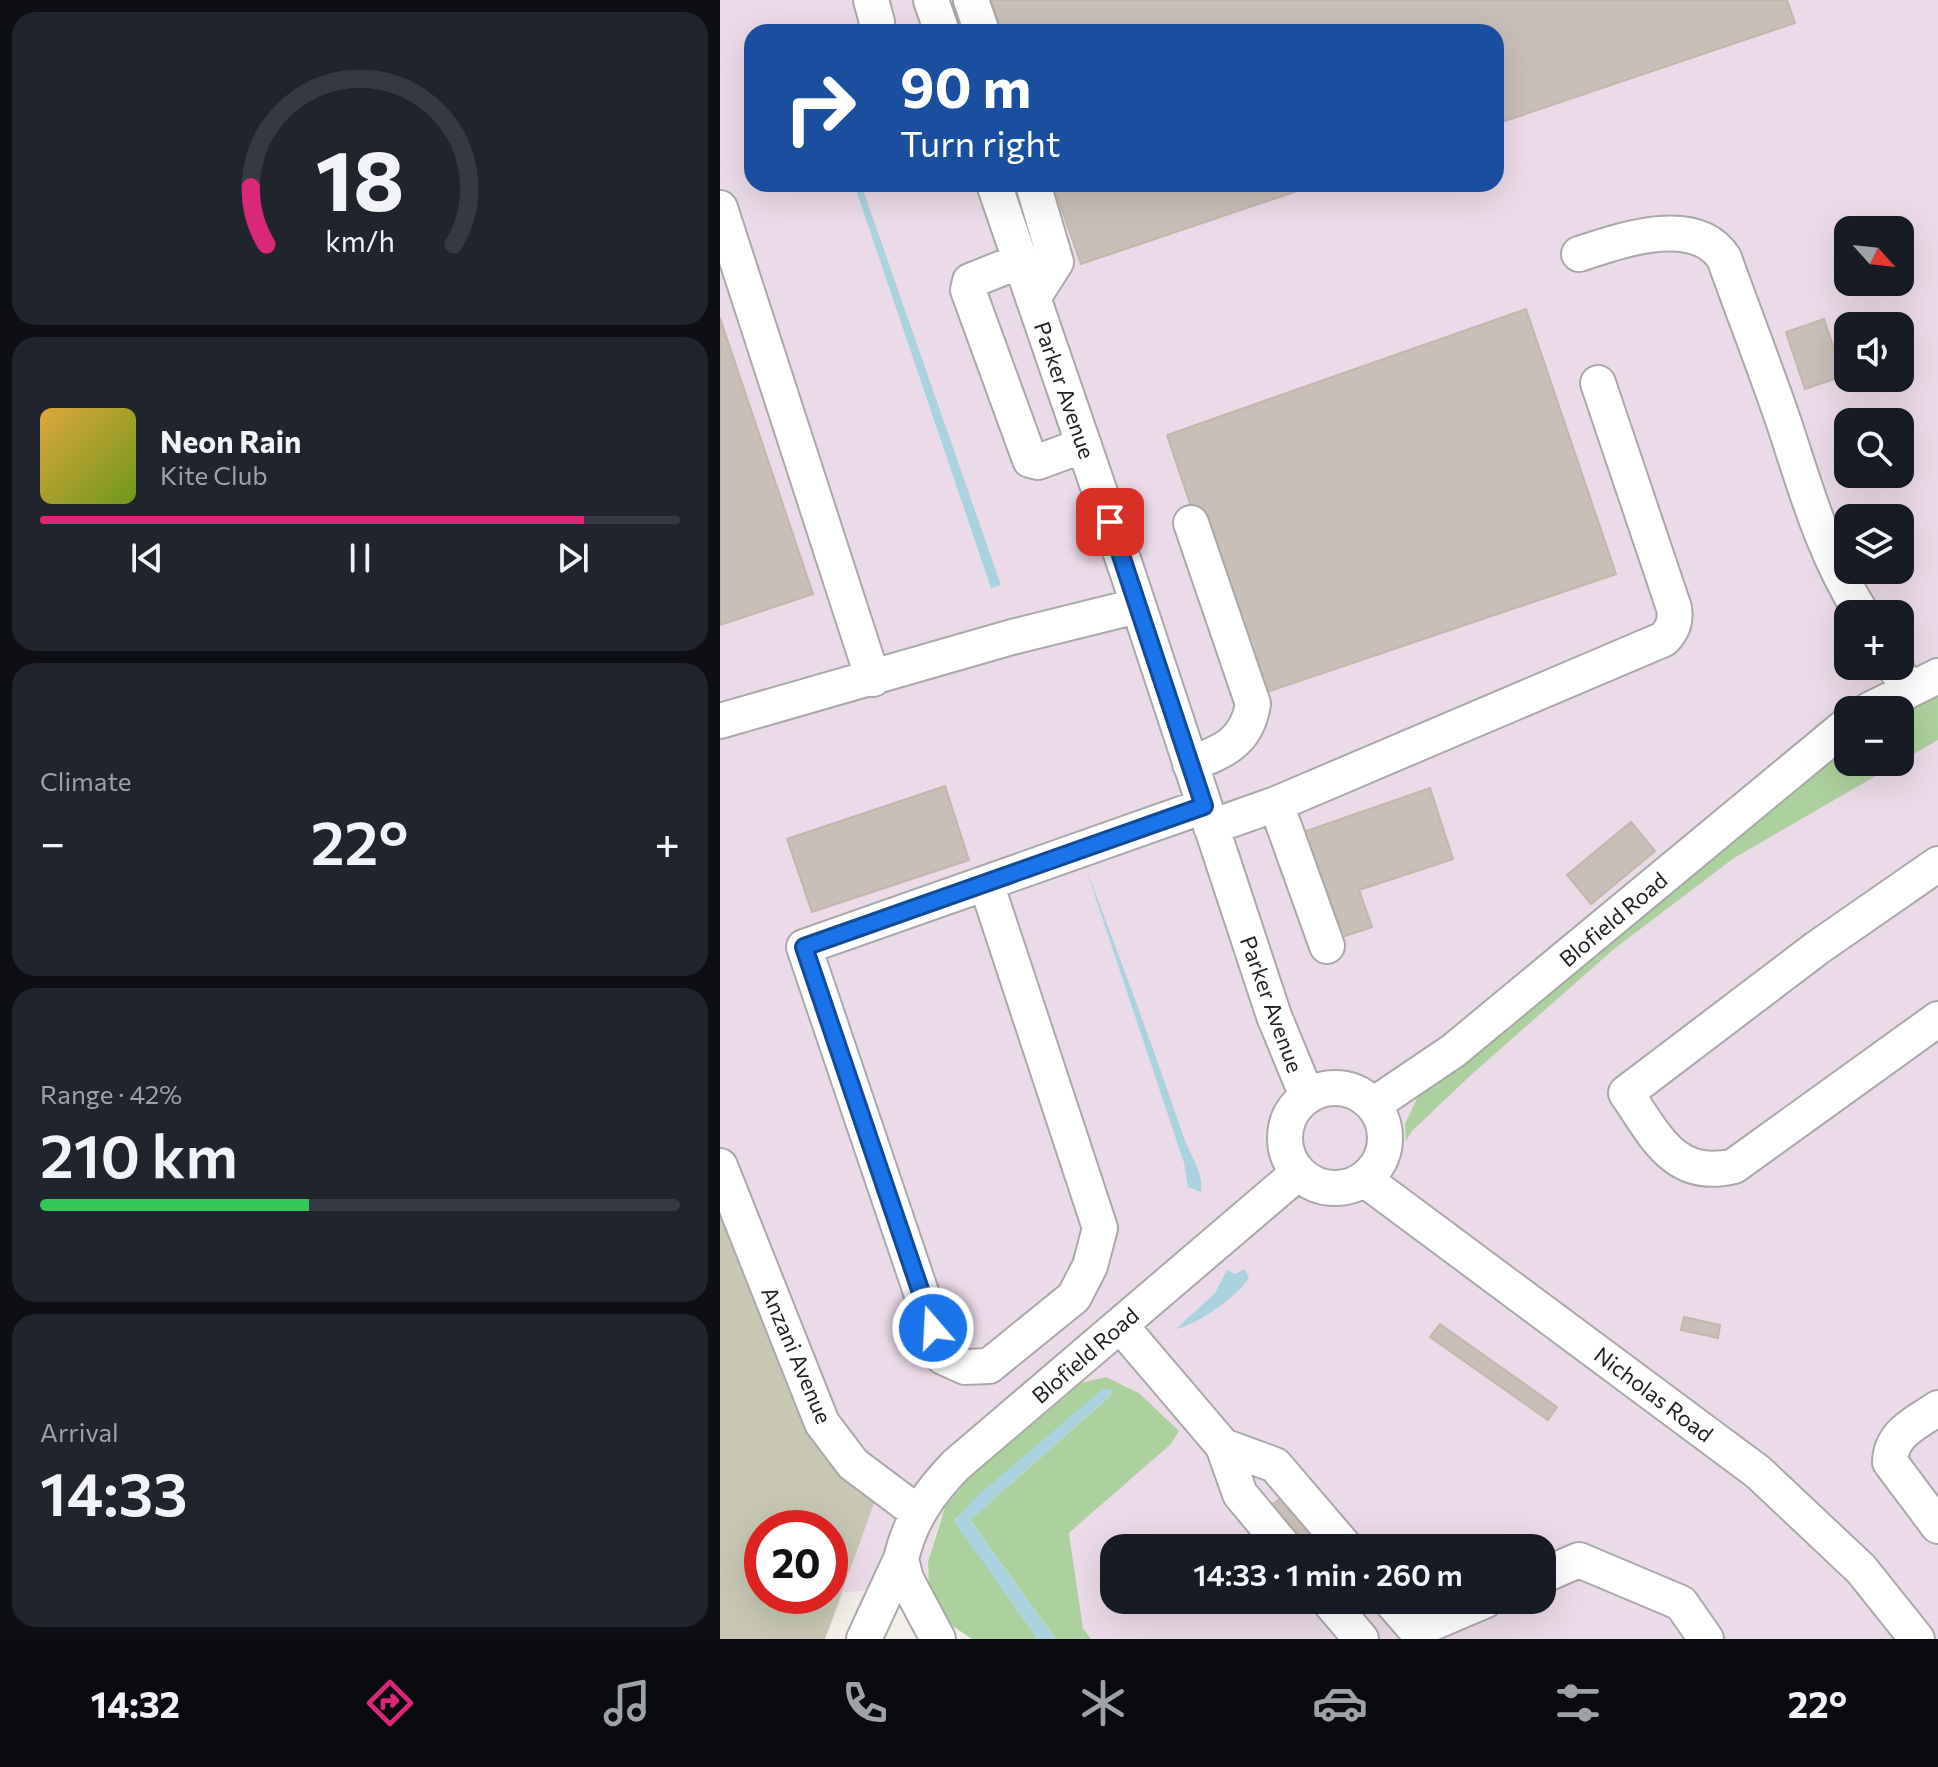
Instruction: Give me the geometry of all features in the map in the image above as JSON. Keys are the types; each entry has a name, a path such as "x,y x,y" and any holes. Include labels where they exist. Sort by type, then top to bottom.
{"street":[{"path":"931,0 939,24"},
{"path":"971,0 979,24"},
{"name":"Parker Avenue","path":"997,192 1274,1016 1307,1096"},
{"path":"1033,298 1056,262 1035,192"},
{"path":"720,208 873,679"},
{"path":"1579,254 1647,235 1673,234 1706,240 1718,248 1785,426 1812,513 1853,600"},
{"path":"1020,261 970,281 968,290 1030,460 1038,462 1084,445"},
{"path":"986,883 1100,1228 1090,1266 1074,1297 989,1366 965,1367 943,1357 804,947 986,883 1207,816 1276,804 1664,639 1672,630 1676,618 1674,608 1598,383"},
{"path":"1190,764 1224,752 1236,741 1251,716 1253,704 1191,523"},
{"path":"720,721 1012,637 1137,606"},
{"path":"1888,696 1910,680"},
{"name":"Blofield Road","path":"1373,1105 1453,1051 1834,736"},
{"path":"1276,804 1327,946"},
{"path":"1938,864 1817,948 1626,1093 1664,1148 1692,1168 1715,1171 1734,1166 1938,1019"},
{"path":"1340,1087 1357,1092 1373,1105 1382,1121 1385,1145 1379,1162 1364,1179 1348,1187 1328,1188 1312,1183 1298,1173 1288,1158 1284,1132 1290,1115 1307,1096 1322,1089 1340,1087"},
{"name":"Anzani Avenue","path":"720,1166 822,1423 853,1464 917,1512"},
{"name":"Blofield Road","path":"864,1639 901,1559 906,1536 917,1512 936,1486 956,1465 1298,1173"},
{"name":"Nicholas Road","path":"1364,1179 1758,1472 1861,1569 1917,1639"},
{"path":"1120,1325 1223,1446 1240,1494 1273,1534"},
{"path":"1938,1408 1900,1435 1891,1447 1890,1462 1938,1526"},
{"path":"1223,1446 1275,1465 1334,1534"},
{"path":"901,1559 906,1579 938,1639"},
{"path":"1556,1570 1579,1560 1681,1603 1706,1639"},
{"path":"1340,1614 1361,1639"},
{"path":"1399,1614 1412,1635 1456,1628 1471,1614"}],"shaded area":[{"path":"720,0 1938,0 1938,1639 1091,1639 1083,1628 1069,1533 1171,1444 1179,1431 1139,1393 1121,1383 1071,1391 968,1479 940,1518 928,1562 929,1588 848,1592 848,1510 744,1510 744,1614 835,1614 825,1639 720,1639"},
{"path":"720,1166 822,1423 881,1484 848,1575 848,1510 744,1510 744,1614 834,1614 825,1639 720,1639"}],"green space":[{"path":"1938,687 1938,740 1914,754 1914,702"},
{"path":"1834,746 1834,776 1876,776 1734,858 1614,949 1472,1074 1412,1131 1406,1141 1405,1124 1419,1094"},
{"path":"1106,1377 1139,1393 1179,1431 1171,1444 1069,1533 1083,1628 1091,1639 1056,1639 970,1520 1108,1398 1113,1390 954,1520 1038,1639 972,1639 946,1620 929,1588 928,1562 945,1507 968,1479 1081,1383"}],"water":[{"path":"857,192 864,192 1001,585 991,588"},
{"path":"1085,866 1198,1170 1201,1192 1188,1187 1184,1163"},
{"path":"1245,1269 1249,1278 1227,1301 1205,1316 1176,1329 1215,1293 1227,1270 1235,1274"},
{"path":"1103,1389 1114,1389 1108,1398 970,1520 1056,1639 1038,1639 954,1521 977,1496"}],"building":[{"path":"991,0 1787,0 1795,23 1504,121 1504,24 999,24"},
{"path":"1056,192 1294,192 1081,264"},
{"path":"1526,309 1616,574 1255,696 1167,435"},
{"path":"720,318 813,594 720,625"},
{"path":"1824,319 1834,349 1834,379 1805,389 1786,332"},
{"path":"945,786 969,860 812,912 787,839"},
{"path":"1430,788 1453,859 1359,890 1372,927 1339,938 1303,832"},
{"path":"1631,822 1655,851 1591,904 1567,875"},
{"path":"1684,1317 1720,1325 1718,1338 1681,1330"},
{"path":"1440,1324 1557,1407 1548,1420 1430,1337"},
{"path":"1289,1493 1322,1534 1293,1534 1270,1506"}],"route":[{"path":"933,1328 804,947 1204,806 1110,522"}]}
